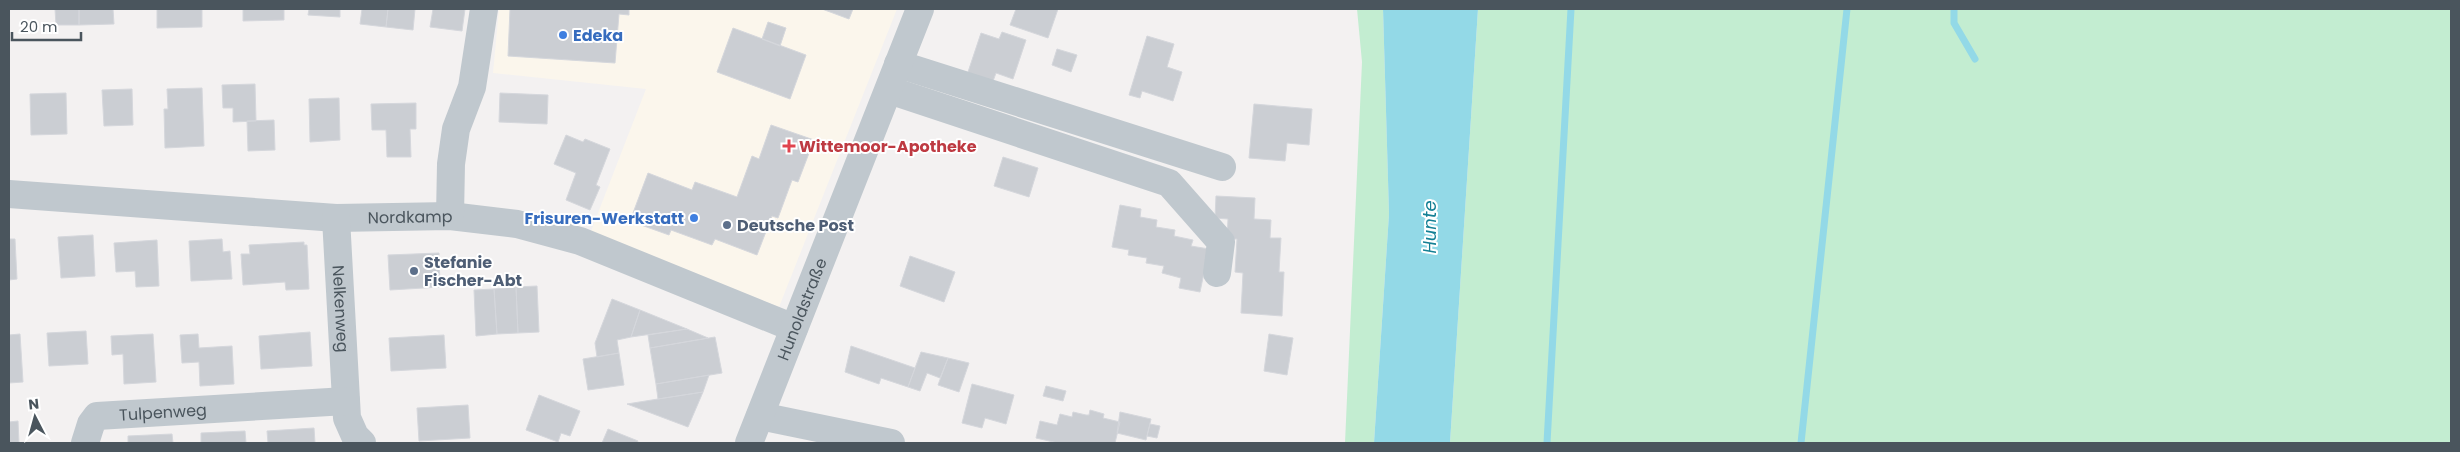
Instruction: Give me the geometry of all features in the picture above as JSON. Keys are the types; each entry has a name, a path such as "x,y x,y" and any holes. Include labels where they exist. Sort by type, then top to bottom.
{"street":[{"path":"450,216 451,164 456,129 472,87 484,9"},
{"name":"Hunoldstraße","path":"749,443 920,9"},
{"path":"898,64 1222,167"},
{"path":"889,90 1169,183 1221,242 1217,273"},
{"name":"Nordkamp","path":"9,194 336,218 450,216 517,224 580,241 794,328"},
{"name":"Nelkenweg","path":"336,218 347,418 354,436 362,443"},
{"name":"Tulpenweg","path":"85,443 91,424 97,416 346,401"},
{"path":"760,416 891,443"}],"shaded area":[{"path":"499,9 897,9 779,307 591,231 646,89 493,73"}],"green space":[{"path":"1357,9 1383,9 1389,214 1374,443 1345,443 1362,62"},
{"path":"1478,9 2451,9 2451,443 1450,443"}],"water":[{"name":"Hunte","path":"1383,9 1478,9 1450,443 1374,443 1389,214"}],"building":[{"path":"55,9 79,9 79,25 56,25"},
{"path":"79,9 113,9 114,24 79,25"},
{"path":"157,9 202,9 202,27 157,28"},
{"path":"243,9 284,9 284,20 243,21"},
{"path":"309,9 340,9 340,17 308,15"},
{"path":"362,9 388,9 386,27 360,24"},
{"path":"388,9 415,9 413,30 386,27"},
{"path":"433,9 465,9 462,31 430,27"},
{"name":"Edeka","path":"510,9 629,9 629,15 619,14 615,63 508,56"},
{"path":"822,9 853,9 849,19"},
{"path":"1016,9 1058,9 1048,38 1010,25"},
{"path":"768,22 786,28 780,46 762,39"},
{"path":"733,28 806,55 790,99 717,72"},
{"path":"1002,32 1026,40 1013,79 996,73 992,84 967,75 981,33 999,39"},
{"path":"1147,36 1174,44 1167,67 1182,72 1173,101 1142,91 1140,98 1129,95"},
{"path":"1057,49 1077,55 1071,72 1052,65"},
{"path":"255,84 256,121 233,122 233,108 223,108 222,85"},
{"path":"202,88 204,146 165,148 164,109 168,109 167,89"},
{"path":"132,89 133,125 104,126 102,90"},
{"path":"66,93 67,134 31,135 30,94"},
{"path":"500,93 548,95 547,124 499,122"},
{"path":"339,98 340,140 310,142 309,99"},
{"path":"416,103 416,129 410,129 411,157 387,157 386,130 372,130 371,104"},
{"path":"1254,104 1312,109 1309,145 1287,143 1285,161 1249,158"},
{"path":"274,120 275,150 248,151 247,121"},
{"path":"771,125 814,140 798,182 792,180 778,218 772,216 757,255 715,239 712,245 671,230 669,235 630,221 648,173 692,190 695,182 737,197 752,156 759,159"},
{"path":"566,135 583,142 585,139 610,149 596,185 600,187 590,210 566,200 576,173 554,164"},
{"path":"1003,157 1038,168 1029,197 994,186"},
{"path":"1216,196 1255,198 1254,219 1271,220 1270,238 1281,238 1279,272 1284,272 1282,316 1241,313 1243,273 1235,272 1237,239 1227,239 1228,219 1215,218"},
{"path":"1120,205 1141,209 1140,217 1157,220 1156,227 1175,230 1174,236 1193,240 1191,246 1209,249 1200,292 1179,288 1181,278 1162,273 1164,266 1146,263 1147,258 1128,255 1129,250 1112,247"},
{"path":"93,235 95,276 61,278 58,237"},
{"path":"9,239 15,239 17,279 9,280"},
{"path":"222,239 223,252 230,251 232,279 191,281 189,241"},
{"path":"157,240 159,286 136,287 135,271 116,272 114,243"},
{"path":"304,242 304,245 307,245 309,289 286,290 285,282 243,285 241,254 250,254 249,245"},
{"name":"Stefanie Fischer-Abt","path":"439,253 440,287 390,290 388,255"},
{"path":"910,256 955,272 944,302 900,286"},
{"path":"537,286 539,332 518,333 516,287"},
{"path":"516,287 518,333 497,334 494,289"},
{"path":"494,289 497,334 476,336 474,290"},
{"path":"612,299 640,310 631,337 617,340 619,353 597,357 595,343"},
{"path":"640,310 687,329 631,337"},
{"path":"687,329 708,338 650,348 648,335"},
{"path":"86,331 88,364 49,366 47,333"},
{"path":"310,332 312,366 261,369 259,336"},
{"path":"20,334 23,382 9,383 9,335"},
{"path":"153,334 156,382 124,384 123,354 112,355 111,336"},
{"path":"198,334 199,348 232,346 234,384 200,386 199,362 182,363 180,335"},
{"path":"1269,334 1293,338 1287,375 1264,371"},
{"path":"444,335 446,368 391,371 389,338"},
{"path":"715,337 722,373 656,384 650,348"},
{"path":"851,346 915,368 908,387 881,378 879,384 845,372"},
{"path":"921,352 948,358 940,378 927,373 920,391 908,387"},
{"path":"619,353 624,385 588,390 583,359"},
{"path":"948,358 969,363 959,392 938,385"},
{"path":"709,375 703,392 658,399 656,384"},
{"path":"972,384 1014,395 1006,424 985,418 982,428 962,423"},
{"path":"1046,386 1066,391 1063,401 1043,396"},
{"path":"703,392 688,427 627,404 658,399"},
{"path":"539,395 580,411 570,436 561,433 558,442 526,430"},
{"path":"468,405 470,438 419,441 417,408"},
{"path":"1090,410 1104,414 1103,418 1120,422 1115,443 1058,443 1036,438 1040,421 1057,425 1060,414 1072,417 1073,412 1089,415"},
{"path":"1120,412 1151,419 1146,440 1117,433"},
{"path":"18,421 19,443 9,443 9,422"},
{"path":"1150,424 1160,426 1157,438 1147,436"},
{"path":"314,428 315,443 268,443 267,431"},
{"path":"608,429 638,441 637,443 602,443"},
{"path":"245,431 246,443 201,443 201,433"},
{"path":"172,434 173,443 128,443 128,436"}],"waterway":[{"path":"1547,443 1571,9"},
{"path":"1801,443 1847,9"},
{"path":"1954,9 1954,23 1975,59"}],"place":[{"name":"Edeka","path":"563,35"},
{"name":"Wittemoor-Apotheke","path":"789,146"},
{"name":"Frisuren-Werkstatt","path":"694,218"},
{"name":"Deutsche Post","path":"727,225"},
{"name":"Stefanie Fischer-Abt","path":"414,271"}]}
